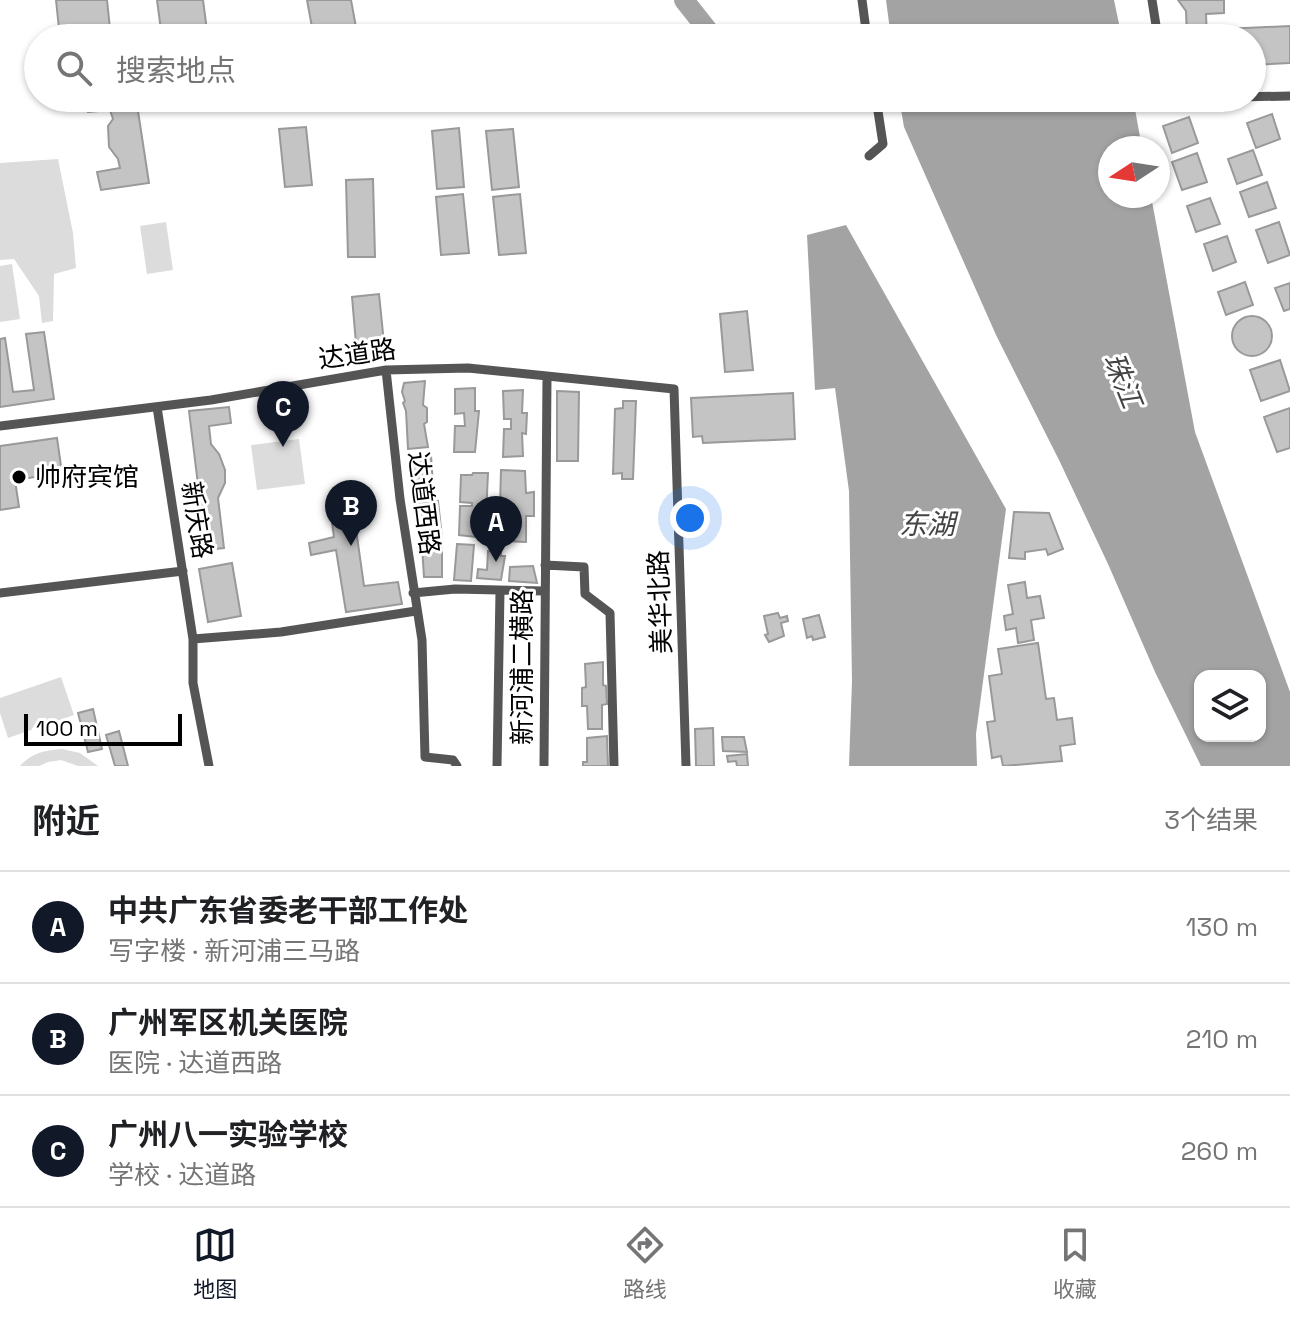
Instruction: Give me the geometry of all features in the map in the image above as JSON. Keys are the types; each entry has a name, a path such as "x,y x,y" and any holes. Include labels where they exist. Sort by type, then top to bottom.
{"street":[{"path":"862,0 865,24"},
{"path":"1152,0 1156,24"},
{"path":"1266,96 1290,96"},
{"path":"869,156 883,144 878,112"},
{"name":"达道路","path":"0,426 157,407 386,370 468,368 674,389"},
{"name":"达道西路","path":"386,370 413,593 422,640 425,757"},
{"name":"新河浦二横路","path":"544,766 547,376"},
{"name":"美华北路","path":"674,389 686,766"},
{"name":"新庆路","path":"157,407 193,639 193,683 209,766"},
{"path":"545,565 584,567 585,594 610,613 614,766"},
{"path":"0,593 183,571"},
{"path":"413,593 455,589 544,591"},
{"path":"497,766 500,591"},
{"path":"193,639 281,632 416,611"},
{"path":"417,766 425,757 453,760 457,766"}],"shaded area":[{"path":"58,159 73,233 76,268 54,274 53,321 42,323 39,296 14,259 0,260 0,163"},
{"path":"166,222 173,270 147,274 140,226"},
{"path":"12,264 20,319 0,322 0,266"},
{"path":"299,439 305,484 257,490 251,445"},
{"path":"61,677 74,715 8,738 0,713 0,698"},
{"path":"62,749 80,753 98,766 78,766 61,760 39,766 20,766 39,753"}],"water":[{"path":"886,0 1114,0 1119,24 889,24"},
{"name":"珠江","path":"901,112 1136,112 1140,136 1098,136 1098,208 1153,208 1195,432 1290,692 1290,766 1201,766 1059,460 996,335 904,127"},
{"name":"东湖","path":"846,225 1006,509 976,734 977,766 849,766 852,681 849,491 835,388 815,390 807,235"}],"building":[{"path":"56,0 107,0 110,24 59,24"},
{"path":"157,0 203,0 206,24 160,24"},
{"path":"307,0 351,0 355,24 311,24"},
{"path":"1178,0 1224,0 1224,13 1206,14 1206,24 1186,24 1186,11"},
{"path":"1290,26 1290,63 1266,64 1266,27"},
{"path":"111,112 138,112 149,183 101,190 97,172 120,168 118,159 109,147 108,126 113,119"},
{"path":"1272,114 1280,139 1256,148 1247,123"},
{"path":"1189,117 1198,143 1172,153 1170,136 1166,136 1163,126"},
{"path":"306,127 312,185 285,187 279,129"},
{"path":"459,128 464,187 437,189 432,131"},
{"path":"513,129 519,187 492,190 486,131"},
{"path":"1253,150 1262,175 1237,184 1228,159"},
{"path":"1197,153 1207,182 1182,190 1172,162"},
{"path":"373,179 375,257 348,257 346,180"},
{"path":"1267,182 1276,208 1249,217 1240,192"},
{"path":"463,194 469,253 441,255 436,197"},
{"path":"520,194 526,253 499,255 493,197"},
{"path":"1210,198 1220,224 1196,232 1187,206"},
{"path":"1279,222 1290,255 1268,263 1256,230"},
{"path":"1227,236 1236,262 1213,271 1204,244"},
{"path":"1245,282 1253,305 1226,315 1218,292"},
{"path":"1290,283 1290,309 1284,311 1275,288"},
{"path":"379,294 385,353 357,355 352,297"},
{"path":"747,311 753,370 725,372 720,314"},
{"path":"1252,316 1266,322 1272,336 1266,350 1252,356 1238,350 1232,336 1238,322"},
{"path":"44,332 54,399 0,407 0,339 5,338 13,392 34,390 26,334"},
{"path":"1280,360 1290,391 1261,401 1250,370"},
{"path":"425,381 423,405 427,408 427,422 424,424 428,447 408,449 402,392 404,383"},
{"path":"475,388 475,411 479,411 475,452 454,452 455,426 465,426 464,413 455,414 455,389"},
{"path":"523,390 522,413 527,413 526,434 522,433 523,456 503,457 504,429 511,429 511,419 504,419 503,391"},
{"path":"557,391 579,392 578,461 557,461"},
{"path":"793,393 795,439 703,443 702,436 693,437 691,398"},
{"path":"623,401 636,401 633,479 622,479 622,473 613,474 615,409 623,408"},
{"path":"229,407 231,423 209,426 211,444 225,470 225,483 218,498 224,548 206,550 189,411"},
{"path":"1290,408 1290,448 1277,452 1264,417"},
{"name":"帅府宾馆","path":"57,438 62,473 15,480 19,507 0,510 0,446"},
{"path":"431,455 433,486 412,487 409,456"},
{"path":"501,470 525,471 526,493 534,492 534,516 526,516 526,542 499,541"},
{"path":"488,473 485,538 459,535 460,506 472,506 472,503 460,502 461,475"},
{"path":"352,501 364,586 398,582 402,604 346,612 336,550 311,555 309,543 334,537 331,515 341,511 340,503"},
{"path":"438,501 442,538 421,541 417,504"},
{"path":"1014,512 1049,513 1063,549 1048,555 1046,549 1025,552 1025,559 1009,558"},
{"path":"457,544 474,545 471,581 454,580"},
{"path":"422,547 442,547 442,577 424,577"},
{"path":"488,551 501,552 501,556 505,556 501,580 477,578 478,569 487,570"},
{"path":"232,563 241,616 208,622 199,569"},
{"path":"533,566 537,583 509,581 510,567"},
{"path":"1025,582 1027,598 1040,596 1044,618 1031,620 1034,640 1018,643 1016,628 1006,630 1004,616 1013,614 1008,585"},
{"path":"778,613 780,618 787,616 788,621 781,623 784,636 769,642 765,635 768,634 764,616"},
{"path":"819,615 825,637 807,638 803,619"},
{"path":"1038,643 1046,699 1054,698 1057,720 1072,718 1075,744 1060,746 1062,761 1003,766 1001,756 992,758 987,722 995,721 989,676 1002,674 998,649"},
{"path":"603,662 607,704 602,705 602,729 588,729 587,706 582,706 582,688 586,687 585,664"},
{"path":"93,709 102,749 88,752 78,713"},
{"path":"713,728 714,766 696,766 695,729"},
{"path":"119,731 128,766 115,766 106,735"},
{"path":"607,736 608,766 583,766 583,762 587,762 587,738"},
{"path":"722,737 744,737 747,752 723,751"},
{"path":"747,754 748,766 737,766 736,761 728,762 727,756"}],"waterway":[{"path":"684,0 703,24"}],"place":[{"name":"广州八一实验学校","path":"283,447"},
{"name":"帅府宾馆","path":"19,477"},
{"name":"广州军区机关医院","path":"351,546"},
{"name":"中共广东省委老干部工作处","path":"496,562"}]}
